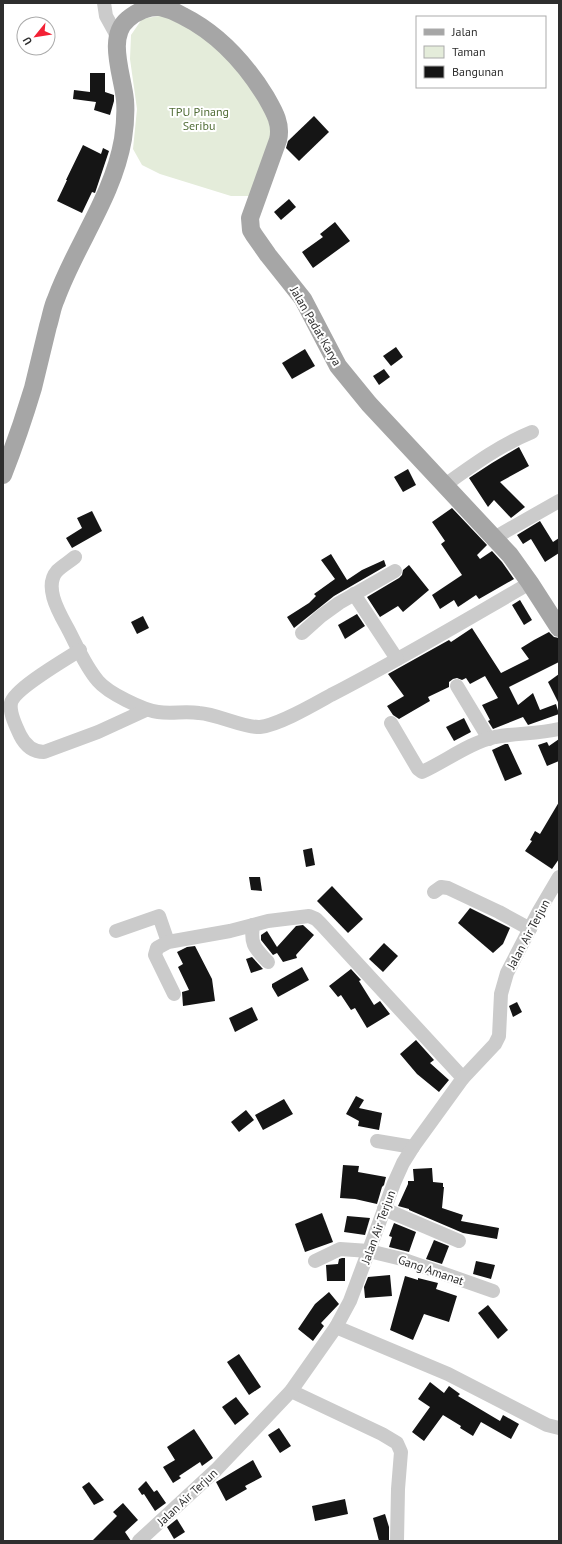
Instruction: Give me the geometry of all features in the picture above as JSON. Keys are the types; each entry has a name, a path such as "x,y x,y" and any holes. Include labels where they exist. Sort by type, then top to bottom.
{"main road":[{"name":"Jalan Padat Karya","path":"117,36 121,26 129,18 143,10 157,5 191,20 220,40 249,71 277,119 280,136 250,214 251,230 268,255 303,299 338,366 369,404 445,484 518,565 559,628"},
{"path":"3,476 18,437 55,300 67,272 98,213 112,181 118,161 123,140 125,114 123,87 116,48 117,36"}],"street":[{"path":"104,3 106,16 117,36"},
{"path":"445,484 490,453 517,438 532,432"},
{"path":"494,538 559,501"},
{"path":"75,557 58,571 54,578 52,588 54,599 91,671 102,684 126,700 146,710 159,713 188,712 206,714 253,727 261,727 276,722 317,703 530,583"},
{"path":"302,633 321,616 354,594 395,571"},
{"path":"354,594 397,659"},
{"path":"80,650 24,687 13,698 11,704 14,722 27,746 37,752 44,752 98,732 146,710"},
{"path":"457,686 489,739"},
{"path":"391,723 420,772 489,739 559,729"},
{"name":"Jalan Air Terjun","path":"139,1541 216,1470 291,1391 336,1328 350,1301 397,1174 413,1147 463,1078 487,1054 497,1040 502,987 507,973 559,877"},
{"path":"434,892 441,887 448,888 499,912 530,929"},
{"path":"116,931 159,916 168,942"},
{"path":"174,994 155,955 157,948 168,942 230,931 268,921 309,916 316,919 463,1078"},
{"path":"253,925 252,940 257,949 268,962"},
{"path":"376,1141 413,1147"},
{"path":"384,1208 459,1241"},
{"name":"Gang Amanat","path":"315,1260 340,1249 369,1251 402,1259 493,1291"},
{"path":"336,1328 448,1374 547,1424 559,1428"},
{"path":"291,1391 382,1434 397,1443 401,1452 398,1489 397,1541"}],"green space":[{"name":"TPU Pinang Seribu","path":"164,15 187,24 238,65 272,124 270,150 249,196 231,196 160,174 142,165 133,149 137,109 130,59 131,35 142,19"}],"building":[{"path":"90,73 105,73 105,92 114,95 110,115 94,110 96,102 73,99 74,90 90,92"},
{"path":"314,116 329,132 299,161 286,148 288,141"},
{"path":"83,145 101,154 103,148 109,151 95,193 92,192 82,213 57,201"},
{"path":"289,199 296,207 281,220 274,212"},
{"path":"335,222 350,241 313,268 302,252 323,237 320,234"},
{"path":"396,347 403,357 391,366 383,356"},
{"path":"305,349 315,366 292,379 282,363"},
{"path":"384,369 390,377 379,385 373,376"},
{"path":"519,447 529,466 500,482 525,507 511,518 494,500 488,507 469,478"},
{"path":"408,469 416,485 403,492 394,477"},
{"path":"452,508 487,545 477,555 480,559 492,551 514,579 479,599 476,595 458,607 454,600 440,609 432,595 462,575 441,544 445,541 432,522"},
{"path":"92,511 102,531 72,548 66,538 82,528 77,518"},
{"path":"540,521 553,542 559,538 559,553 545,562 531,539 523,544 517,535"},
{"path":"331,554 347,580 362,570 384,560 386,566 334,596 294,628 287,617 309,603 316,596 314,594 335,579 321,560"},
{"path":"409,565 429,590 403,612 398,606 380,617 367,597 399,578 402,575 403,570"},
{"path":"520,600 532,620 524,625 512,605"},
{"path":"357,614 365,626 345,639 338,625"},
{"path":"143,616 149,628 137,634 131,622"},
{"path":"472,628 501,673 529,659 521,648 534,640 549,632 554,637 559,638 559,662 509,687 518,705 533,693 540,710 556,704 559,714 528,725 523,717 493,729 488,721 490,720 482,705 498,698 485,676 470,684 466,678 462,680 457,678 453,679 449,682 449,687 428,697 430,701 399,719 393,715 387,706 404,696 388,674 449,640 451,642"},
{"path":"559,674 559,704 548,682"},
{"path":"464,718 471,732 454,741 446,727"},
{"path":"559,739 559,761 547,766 538,745 547,742 549,746"},
{"path":"508,744 522,774 505,781 492,750"},
{"path":"559,802 559,859 552,869 525,851 532,841 530,840 535,831 540,834"},
{"path":"312,848 315,865 306,867 303,850"},
{"path":"249,877 260,877 262,891 251,890"},
{"path":"332,886 363,919 348,933 317,901"},
{"path":"470,908 510,928 503,944 493,953 458,923"},
{"path":"303,925 314,935 296,955 297,958 283,962 277,953 273,955 261,940 261,935 267,931 277,947 296,926"},
{"path":"384,943 398,956 383,972 369,959"},
{"path":"195,946 212,979 215,1001 183,1006 182,992 189,990 178,967 183,964 177,952 187,947"},
{"path":"252,957 263,969 251,973 246,959"},
{"path":"302,967 309,980 278,997 272,987 272,984"},
{"path":"351,969 361,980 359,981 374,1005 380,1001 390,1014 367,1028 355,1008 351,1010 341,995 338,997 329,986"},
{"path":"517,1002 522,1012 513,1017 509,1006"},
{"path":"252,1007 258,1020 235,1032 229,1018"},
{"path":"416,1040 434,1060 430,1063 449,1080 439,1092 417,1074 400,1054"},
{"path":"356,1096 364,1100 359,1108 382,1113 379,1130 358,1126 359,1121 346,1114"},
{"path":"284,1099 293,1114 263,1130 255,1115"},
{"path":"246,1110 254,1120 239,1132 231,1122"},
{"path":"343,1165 359,1166 358,1172 386,1177 377,1204 355,1199 340,1198"},
{"path":"432,1168 433,1182 443,1183 444,1187 442,1208 463,1215 461,1221 499,1228 497,1239 463,1233 409,1209 398,1206 408,1181 414,1181 413,1169"},
{"path":"322,1213 333,1242 305,1252 295,1224"},
{"path":"347,1216 370,1218 365,1235 344,1232"},
{"path":"394,1223 416,1232 409,1252 389,1247 392,1237 389,1236"},
{"path":"434,1240 449,1246 442,1264 426,1259"},
{"path":"345,1258 345,1281 327,1281 326,1265 338,1264 339,1259"},
{"path":"476,1261 495,1265 491,1279 473,1274"},
{"path":"390,1275 392,1296 365,1298 364,1287 368,1277"},
{"path":"405,1276 418,1280 418,1278 438,1283 436,1289 457,1296 449,1322 424,1314 413,1340 390,1330"},
{"path":"329,1292 339,1304 321,1323 324,1326 313,1341 298,1329 315,1304"},
{"path":"488,1305 508,1330 498,1339 478,1313"},
{"path":"239,1354 261,1387 249,1395 227,1362"},
{"path":"430,1382 444,1393 449,1386 460,1394 458,1396 500,1421 503,1415 519,1424 511,1439 481,1422 473,1436 460,1428 461,1426 443,1415 424,1441 412,1432 430,1407 418,1399"},
{"path":"236,1397 249,1414 235,1425 222,1407"},
{"path":"279,1428 291,1446 280,1453 268,1435"},
{"path":"194,1429 213,1458 202,1466 200,1462 179,1476 181,1478 173,1483 163,1467 175,1460 167,1447"},
{"path":"253,1460 262,1477 245,1486 247,1489 226,1501 216,1482"},
{"path":"146,1481 154,1492 157,1490 166,1503 155,1511 144,1494 142,1495 138,1489"},
{"path":"89,1482 104,1500 94,1505 82,1487"},
{"path":"345,1499 348,1514 315,1521 312,1506"},
{"path":"123,1503 138,1520 125,1532 131,1541 92,1541 117,1516 113,1512"},
{"path":"385,1514 389,1527 389,1541 379,1541 373,1518"},
{"path":"177,1519 185,1532 174,1539 167,1527"}]}
